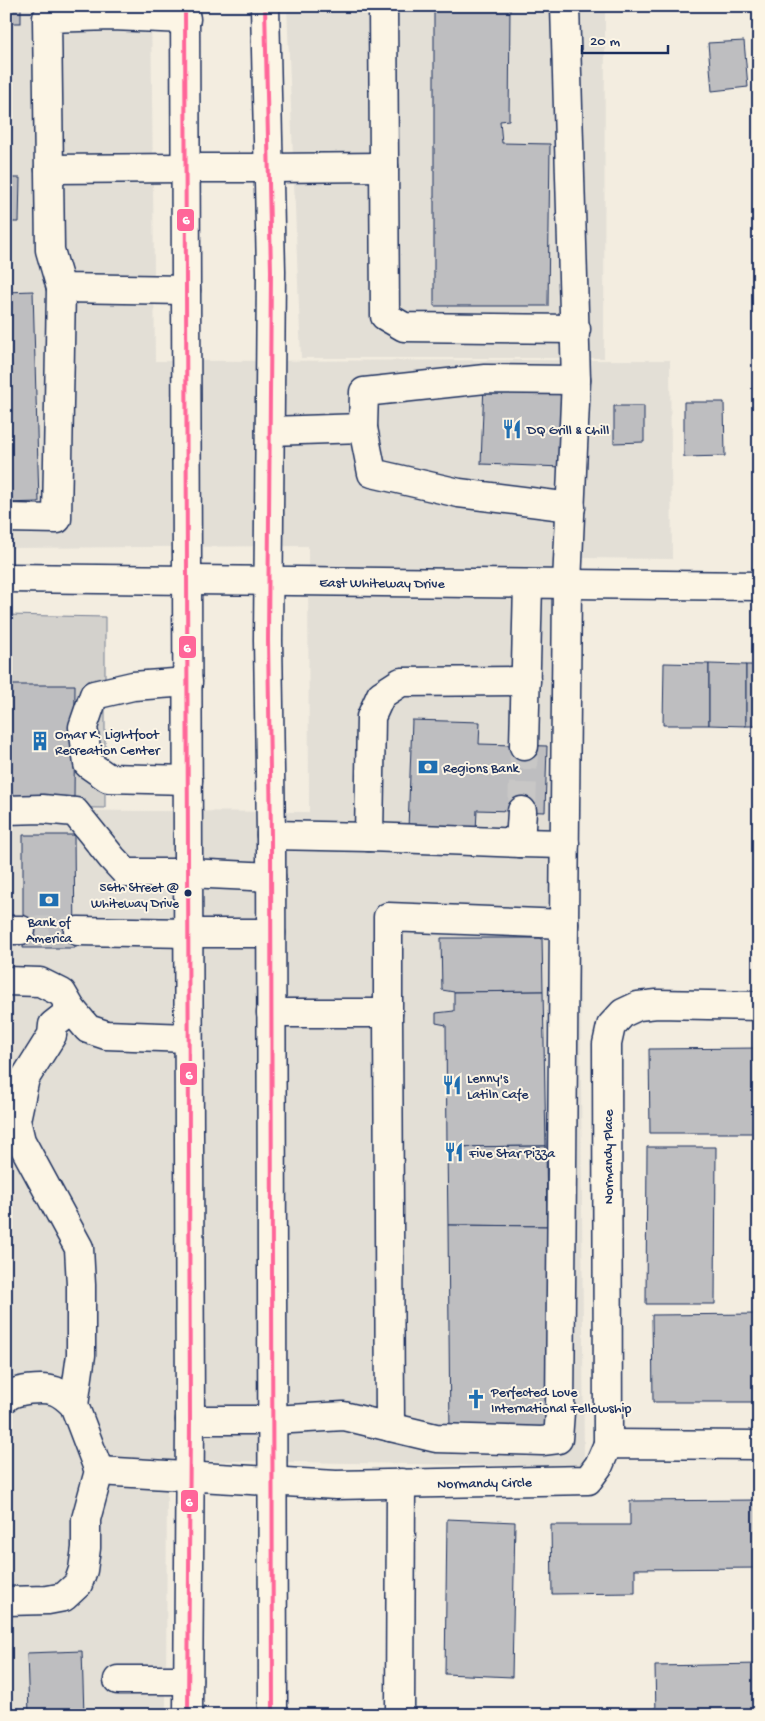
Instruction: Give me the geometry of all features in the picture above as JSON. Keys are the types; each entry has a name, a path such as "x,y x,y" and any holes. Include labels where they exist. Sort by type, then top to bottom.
{"main road":[{"path":"265,6 269,168 270,581 268,640 271,836 273,1715"},
{"path":"383,6 385,316 404,327 576,328"},
{"path":"190,1420 273,1420 344,1416 436,1438 542,1441 558,1439 560,1412 567,584 576,380 576,328 565,6"},
{"path":"6,518 57,519 62,288 50,250 47,18 186,12 190,1420 188,1715"},
{"path":"49,169 384,167"},
{"path":"62,288 186,290"},
{"path":"571,507 459,493 372,473 363,428 364,392 486,380 576,380"},
{"path":"270,431 363,428"},
{"name":"East Whiteway Drive","path":"6,578 759,586"},
{"path":"524,746 528,584"},
{"path":"369,837 372,717 381,695 401,682 526,681"},
{"path":"188,682 133,686 94,695 84,727 88,764 108,778 188,780"},
{"path":"6,810 42,809 75,812 126,873 188,873 271,877"},
{"path":"520,843 522,811"},
{"path":"271,836 369,837 565,844"},
{"path":"390,1427 388,917 564,924"},
{"path":"78,931 271,933"},
{"path":"6,981 40,982 62,993 72,1010 88,1029 106,1035 188,1038"},
{"name":"Normandy Place","path":"608,1444 607,1044 611,1026 623,1013 638,1006 657,1004 759,1006"},
{"path":"72,1010 53,1025 52,1035 25,1078 16,1120 20,1141 79,1248 81,1355 74,1405"},
{"path":"271,1014 388,1012"},
{"path":"6,1398 13,1392 21,1390 53,1390 66,1397 74,1405 99,1471 86,1519 83,1570 78,1584 64,1597 34,1601 6,1601"},
{"path":"608,1444 759,1445"},
{"name":"Normandy Circle","path":"99,1471 336,1485 588,1480 599,1465 608,1444"},
{"path":"400,1715 401,1483"},
{"path":"118,1680 188,1680"}],"shaded area":[{"path":"6,6 151,6 155,361 670,360 672,559 577,558 584,1467 167,1460 166,1715 6,1715 6,810 309,812 308,546 6,548"},
{"path":"287,6 605,6 604,358 301,358"},
{"path":"6,615 105,617 105,808 6,807"}],"building":[{"path":"6,6 21,6 21,23 6,23"},
{"path":"434,6 510,6 509,120 500,121 502,143 550,144 548,306 434,306"},
{"path":"744,41 748,87 712,91 708,43"},
{"path":"6,178 20,178 19,222 6,222"},
{"path":"33,291 39,502 6,503 6,292"},
{"path":"484,383 566,387 563,467 481,464"},
{"path":"684,402 724,402 725,456 684,457"},
{"path":"614,406 644,406 644,442 614,443"},
{"path":"664,663 709,664 709,725 663,725"},
{"path":"709,664 746,665 746,726 709,725"},
{"path":"746,665 759,665 759,726 746,726"},
{"name":"Omar K. Lightfoot Recreation Center","path":"6,685 75,685 74,798 6,797"},
{"path":"412,720 480,722 479,744 547,746 545,812 477,810 476,832 408,829"},
{"name":"Bank of America","path":"23,835 74,835 75,948 23,948"},
{"path":"441,938 542,938 543,991 454,992 442,990"},
{"path":"543,991 546,1146 447,1147 446,1025 436,1023 436,1013 454,1011 454,992"},
{"path":"759,1048 759,1133 650,1133 649,1049"},
{"path":"546,1146 547,1226 448,1225 447,1147"},
{"path":"647,1147 716,1147 715,1304 646,1304"},
{"path":"448,1225 547,1226 550,1383 548,1435 450,1434"},
{"path":"759,1314 759,1402 653,1402 652,1315"},
{"path":"759,1500 759,1568 635,1569 635,1593 552,1594 551,1525 630,1525 630,1501"},
{"path":"447,1519 515,1522 512,1677 445,1674"},
{"path":"82,1651 84,1715 29,1715 27,1653"},
{"path":"759,1664 759,1715 656,1715 655,1666"}],"tunnel":[{"path":"522,811 524,746"},
{"path":"21,930 78,931"}],"transit line":[{"name":"6","path":"185,6 190,1420 188,1715"},
{"name":"6","path":"265,6 271,271 268,640 271,835 273,1715"}],"place":[{"name":"DQ Grill & Chill","path":"512,429"},
{"name":"Omar K. Lightfoot Recreation Center","path":"40,741"},
{"name":"Regions Bank","path":"428,767"},
{"name":"56th Street @ Whiteway Drive","path":"188,893"},
{"name":"Bank of America","path":"49,900"},
{"name":"Lenny's Latiln Cafe","path":"452,1085"},
{"name":"Five Star Pizza","path":"454,1152"},
{"name":"Perfected Love International Fellowship","path":"476,1399"}]}
